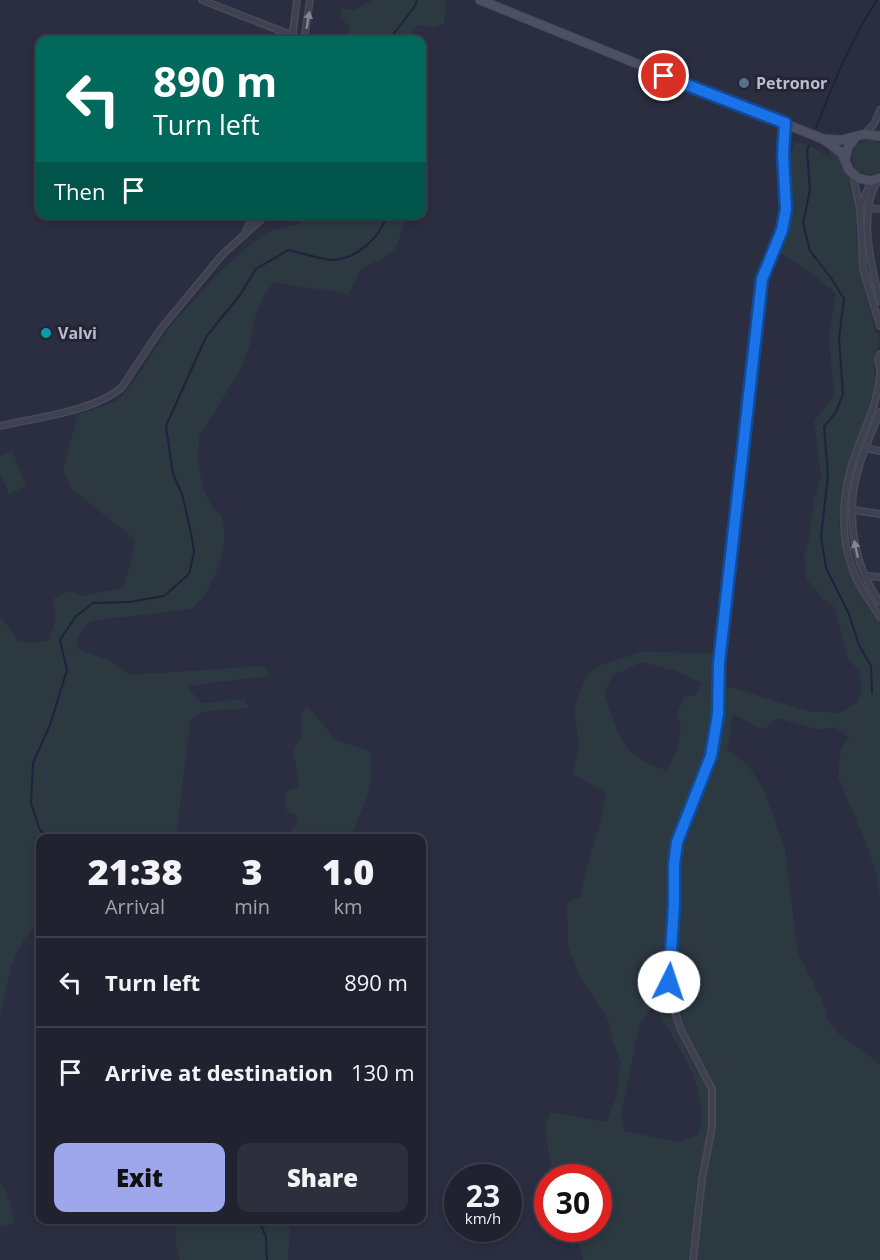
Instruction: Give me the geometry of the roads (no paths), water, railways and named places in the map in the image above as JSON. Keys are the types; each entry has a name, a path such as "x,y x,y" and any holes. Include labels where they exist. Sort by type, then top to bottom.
{"main road":[{"path":"480,0 823,139 837,148 853,174 858,178 877,179"},
{"path":"823,139 841,140 865,134 880,136"},
{"path":"845,159 848,147 856,137"}],"street":[{"path":"202,0 288,36"},
{"path":"293,36 297,0"},
{"path":"305,36 310,0"},
{"path":"865,134 874,124 880,110"},
{"path":"693,1260 702,1179 712,1128 712,1089 680,1028 669,988 674,865 677,842 711,756 718,714 719,663 762,279 782,230 786,209 783,154 785,123"},
{"path":"853,174 860,209 863,269 880,326"},
{"path":"860,209 877,179"},
{"path":"877,179 871,191 869,243 880,301"},
{"path":"869,208 880,209"},
{"path":"245,233 252,219"},
{"path":"0,426 83,407 115,394 160,330 222,255 261,219"},
{"path":"873,273 880,272"},
{"path":"880,354 878,360 879,391 846,484 843,514 847,548 854,574 880,617"},
{"path":"880,412 854,487 853,510 855,545 865,576 880,602"},
{"path":"866,448 880,452"},
{"path":"853,510 880,514"},
{"path":"865,576 880,577"}],"waterway":[{"path":"392,36 417,0"},
{"path":"816,128 851,46 877,0"},
{"path":"809,146 807,150 810,190 803,223 810,251 844,299 839,339 843,394 836,412 824,427 828,475 821,537 826,568 849,614 859,645 871,666 872,693"},
{"path":"44,834 40,830 31,803 33,763 50,725 67,670 60,640 75,617 93,603 129,602 164,596 189,574 194,552 182,494 173,474 166,426 206,337 240,295 256,269 288,250 329,260 351,255 374,238 385,219"},
{"path":"261,1224 266,1237 267,1260"}],"place":[{"name":"Petronor","path":"744,83"},
{"name":"Valvi","path":"46,333"}]}
